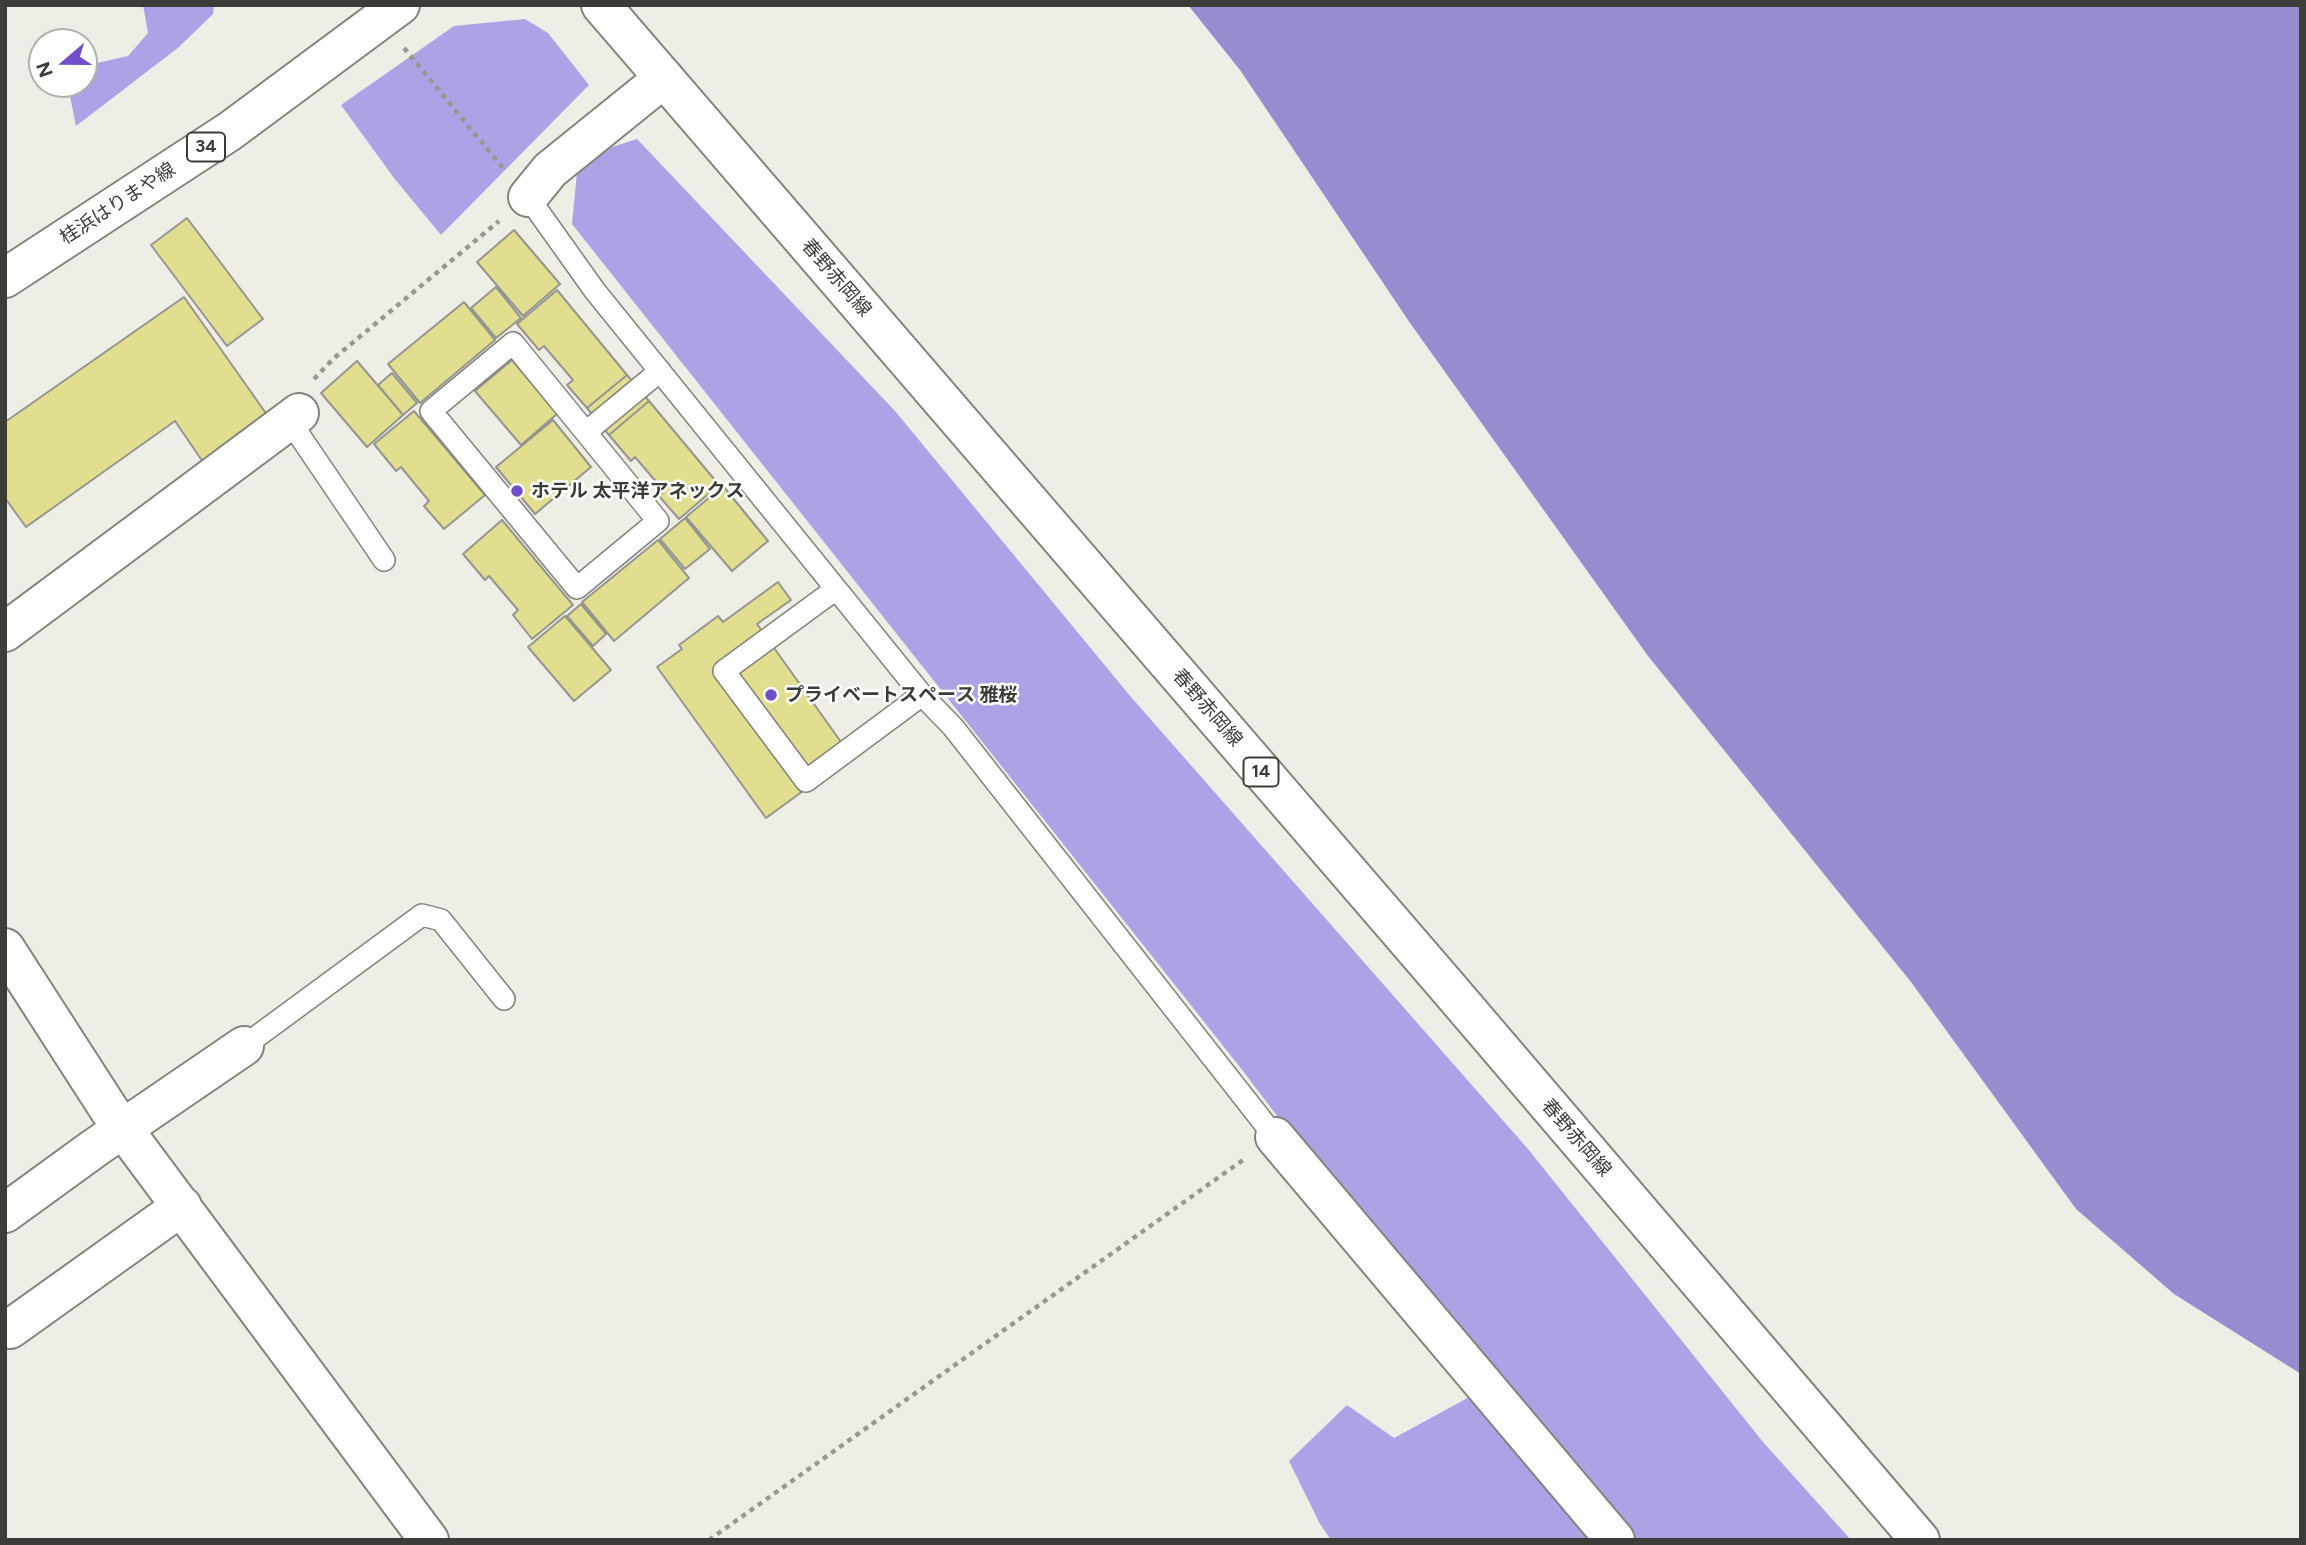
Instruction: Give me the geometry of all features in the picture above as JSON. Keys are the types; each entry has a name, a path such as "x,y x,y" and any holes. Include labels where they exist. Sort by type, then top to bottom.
{"main road":[{"name":"春野赤岡線","path":"601,5 1920,1540"},
{"name":"桂浜はりまや線","path":"5,278 230,131 393,11"},
{"path":"528,197 550,170 664,78"},
{"path":"5,632 294,417"},
{"path":"5,948 124,1129 429,1540"},
{"path":"5,1213 244,1046"},
{"path":"1275,1137 1615,1540"},
{"path":"8,1331 182,1206"}],"lane":[{"path":"528,197 595,291 922,695 953,727 1275,1137"},
{"path":"513,343 586,432 658,521 577,588 431,411 513,343"},
{"path":"586,432 660,371"},
{"path":"294,417 384,561"},
{"path":"836,589 724,671 806,782 922,695"},
{"path":"244,1046 422,915 441,919 504,999"}],"path":[{"path":"294,417 298,397 333,359 528,197 407,54 393,11"},
{"path":"709,1540 1275,1137"}],"shaded area":[{"path":"143,5 214,5 213,14 179,47 76,126 70,98 98,98 98,63 128,56 148,33"},
{"path":"1188,5 2301,5 2301,1374 2174,1294 2076,1209 1911,982 1648,656 1410,323 1240,70"},
{"path":"525,19 548,33 589,85 441,235 394,178 341,105 454,26"},
{"path":"637,139 895,411 1131,697 1528,1149 1763,1442 1851,1540 1331,1540 1320,1524 1289,1461 1347,1405 1394,1438 1484,1389 1243,1071 572,224 577,172 612,147"}],"building":[{"path":"187,218 263,319 227,346 151,245"},
{"path":"514,230 560,284 523,316 477,262"},
{"path":"496,287 521,318 496,338 471,308"},
{"path":"557,290 627,375 587,408 567,385 573,380 544,346 539,350 517,324"},
{"path":"184,297 270,419 205,465 175,421 26,527 5,498 5,422"},
{"path":"464,302 495,340 420,403 388,364"},
{"path":"512,360 557,414 521,445 475,391"},
{"path":"357,361 403,415 367,447 321,393"},
{"path":"392,373 417,403 403,415 378,385"},
{"path":"627,375 649,401 609,435 587,408"},
{"path":"649,401 719,485 679,519 659,496 664,491 635,457 631,461 609,435"},
{"path":"414,411 485,495 444,529 424,506 429,501 401,467 396,471 374,444"},
{"path":"553,420 591,467 535,514 496,467"},
{"path":"723,486 768,541 732,571 686,517"},
{"path":"685,518 710,549 685,569 660,539"},
{"path":"502,520 573,605 532,639 513,615 518,610 489,576 485,580 463,554"},
{"path":"658,540 689,578 614,641 582,602"},
{"path":"778,582 791,600 757,624 851,756 766,818 657,667 682,649 679,645 718,616 723,622"},
{"path":"581,604 606,634 593,646 567,616"},
{"path":"565,616 611,670 574,701 528,647"}],"place":[{"name":"ホテル 太平洋アネックス","path":"517,491"},
{"name":"プライベートスペース 雅桜","path":"771,695"}]}
